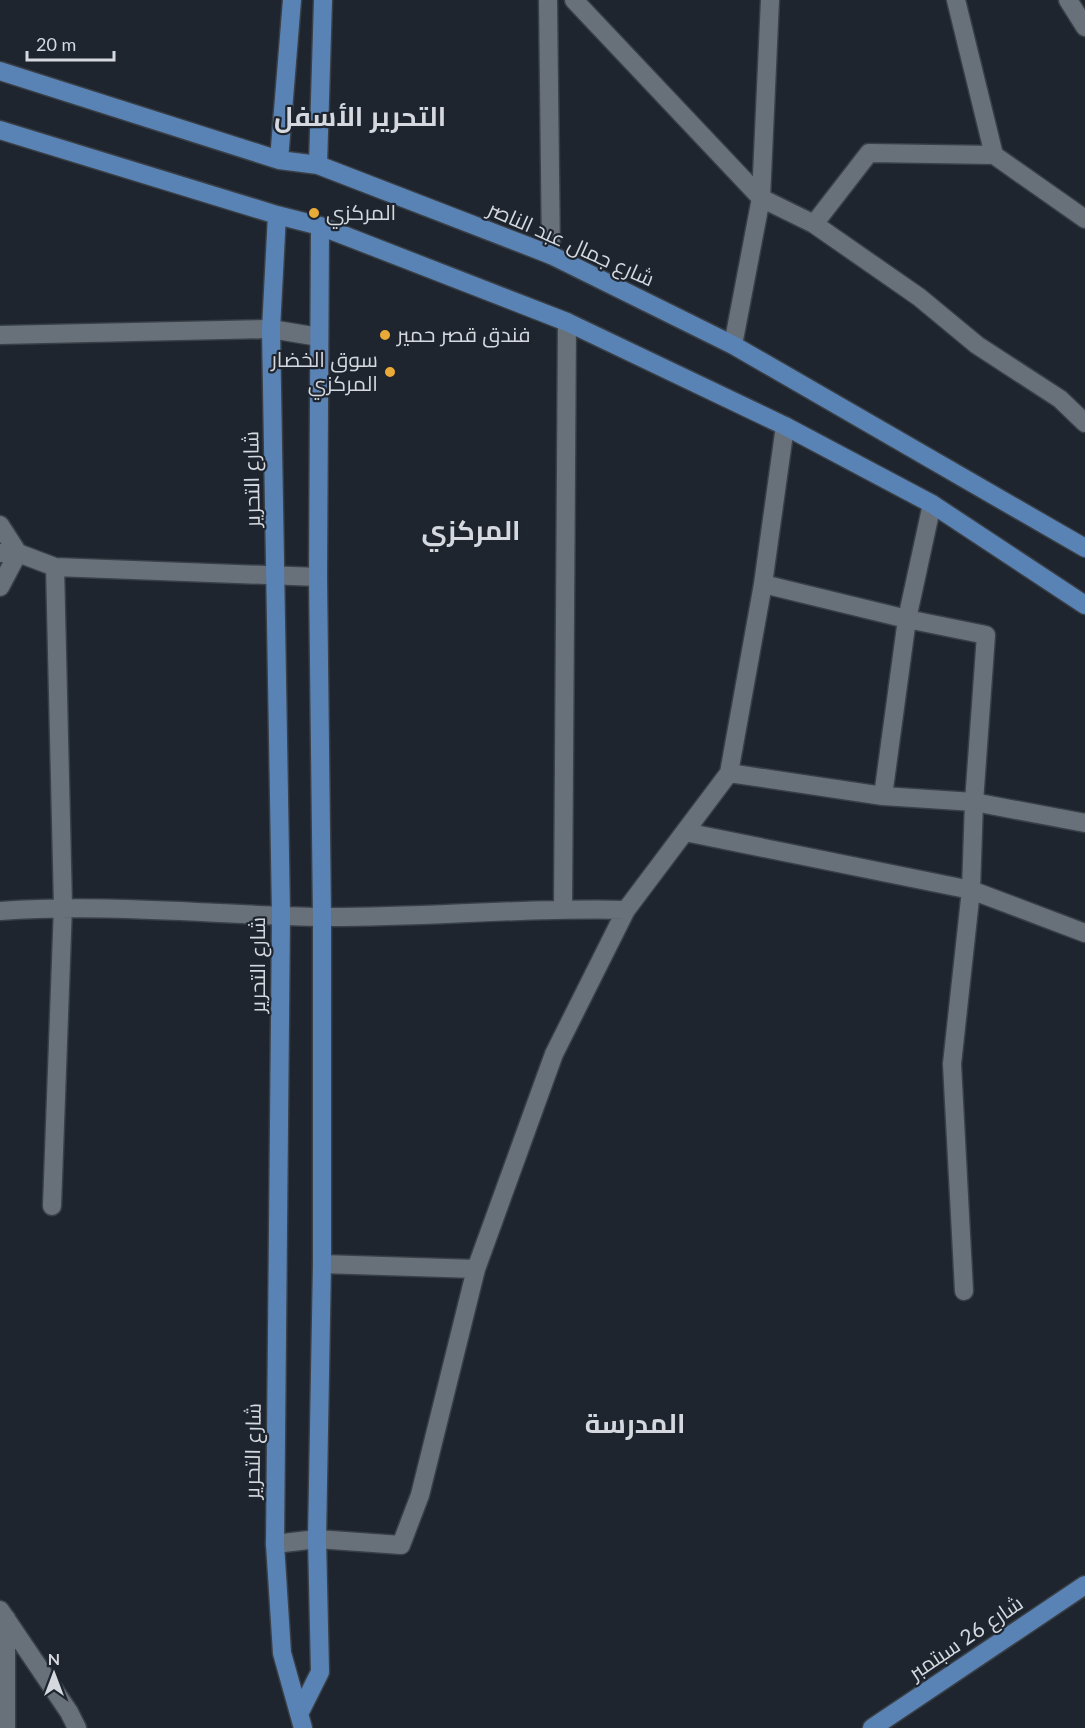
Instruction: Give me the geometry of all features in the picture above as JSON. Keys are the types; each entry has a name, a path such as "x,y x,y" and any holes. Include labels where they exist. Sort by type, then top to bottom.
{"main road":[{"path":"279,160 292,0"},
{"path":"318,165 323,0"},
{"name":"شارع جمال عبد الناصر","path":"0,71 279,160 318,165 550,255 733,345 1085,548"},
{"path":"0,130 277,215 320,226 567,322 784,426 932,504 1085,605"},
{"name":"شارع التحرير","path":"277,215 271,329 281,914 275,1544 282,1653 301,1720"},
{"name":"شارع التحرير","path":"301,1720 320,1672 317,1539 322,1264 322,917 318,577 320,226"},
{"name":"شارع 26 سبتمبر","path":"872,1728 1085,1585"}],"street":[{"path":"548,0 550,255"},
{"path":"574,0 761,198 814,224 919,297 977,345 1060,399 1085,423"},
{"path":"733,345 761,198 770,0"},
{"path":"956,0 994,155"},
{"path":"1068,0 1085,27"},
{"path":"814,224 869,153 994,155 1085,219"},
{"path":"563,908 567,322"},
{"path":"0,335 271,329 320,337"},
{"path":"275,1544 317,1539 401,1545 420,1496 476,1269 554,1054 626,910 729,773 763,584 784,426"},
{"path":"883,796 907,619 932,504"},
{"path":"0,525 9,553 0,587"},
{"path":"9,553 55,567 318,577"},
{"path":"51,1206 63,906 55,567"},
{"path":"763,584 907,619 986,635 974,802 971,890 952,1064 964,1291"},
{"path":"729,773 883,796 974,802 1085,823"},
{"path":"685,831 971,890 1085,933"},
{"path":"0,911 63,906 322,917 563,908 626,910"},
{"path":"322,1264 476,1269"},
{"path":"3,1614 6,1728"},
{"path":"3,1614 69,1712 77,1728"}],"place":[{"name":"المركزي","path":"314,213"},
{"name":"فندق قصر حمير","path":"385,335"},
{"name":"سوق الخضار المركزي","path":"390,372"}],"district":[{"name":"التحرير الأسفل","path":"360,117"},
{"name":"المركزي","path":"471,531"},
{"name":"المدرسة","path":"635,1424"}]}
